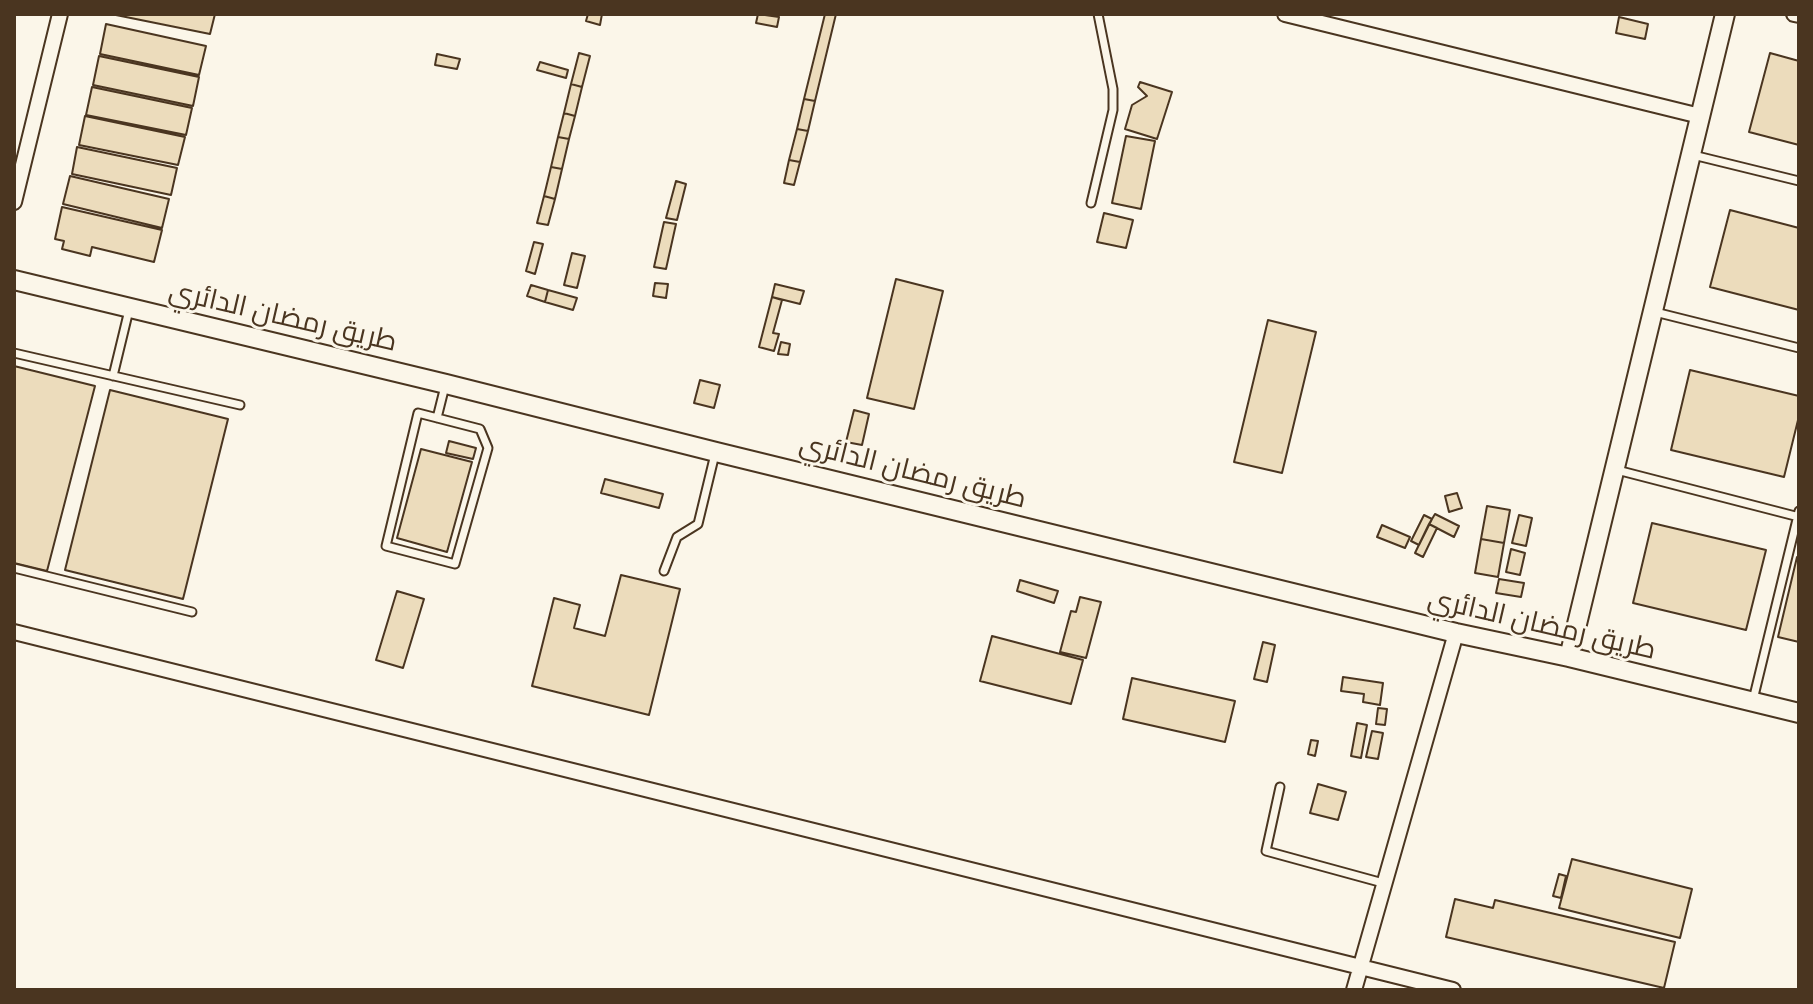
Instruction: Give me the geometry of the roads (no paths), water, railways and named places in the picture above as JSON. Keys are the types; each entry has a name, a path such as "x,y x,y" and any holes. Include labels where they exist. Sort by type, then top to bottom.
{"street":[{"path":"14,202 60,14"},
{"path":"1285,14 1700,116"},
{"path":"1569,657 1725,14"},
{"name":"طريق رمضان الدائري","path":"14,280 1456,633 1799,713"},
{"path":"14,632 1453,990"},
{"path":"1354,990 1456,633"}],"lane":[{"path":"1091,203 1113,110 1113,89 1098,14"},
{"path":"1691,154 1799,181"},
{"path":"113,376 130,308"},
{"path":"1653,312 1799,348"},
{"path":"14,353 240,405"},
{"path":"437,418 446,384"},
{"path":"418,413 437,418 480,429 488,448 455,564 386,546 418,413"},
{"path":"664,571 677,537 698,524 716,452"},
{"path":"1615,469 1799,515 1752,702"},
{"path":"14,568 192,612"},
{"path":"1280,787 1266,851 1386,884"}]}
